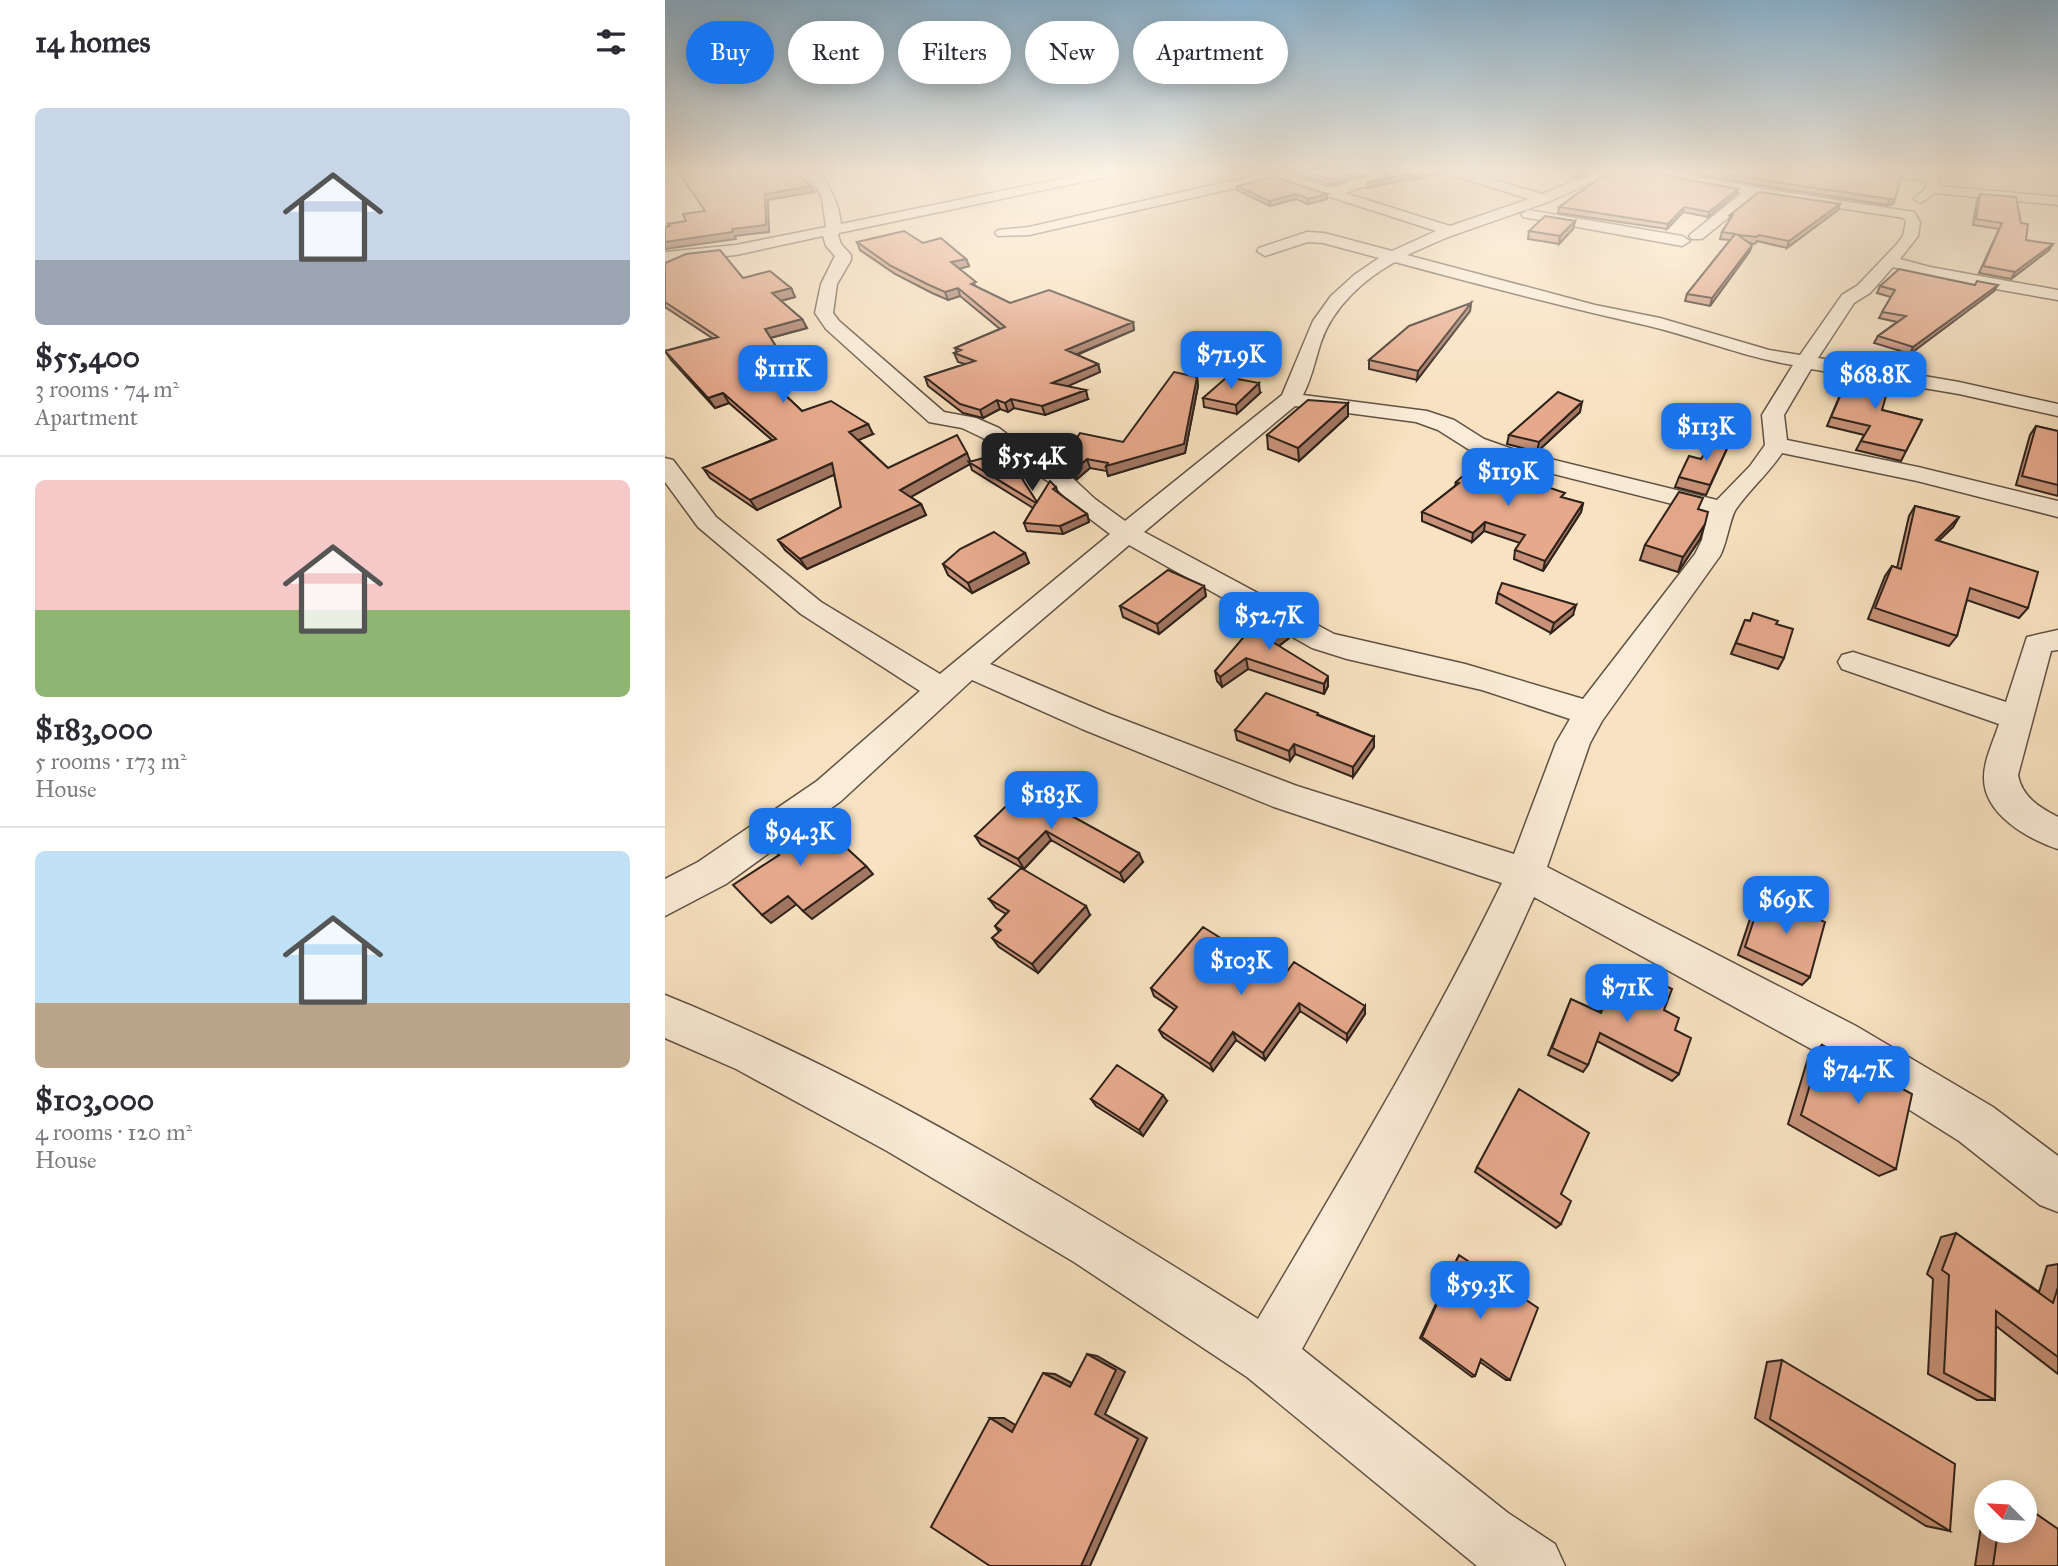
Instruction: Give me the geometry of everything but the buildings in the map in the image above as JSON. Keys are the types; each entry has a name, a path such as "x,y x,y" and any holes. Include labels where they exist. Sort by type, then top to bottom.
{"street":[{"path":"665,257 736,250 765,244"},
{"path":"834,244 843,255 826,296 824,313 832,325 937,417 968,423 991,433 1017,453 1059,478 1086,504 1127,534 1333,645 1422,664 1531,693 1590,714"},
{"path":"1265,251 1286,244"},
{"path":"1344,244 1516,287 1594,310 1654,322 1767,355 1959,388 2058,410"},
{"path":"665,899 712,873 828,791 955,678 1290,399 1300,384 1319,326 1338,300 1377,265 1424,244"},
{"path":"1267,1357 1401,1121 1480,971 1525,874 1573,743 1590,714 1707,556 1715,540 1722,509 1758,471 1776,445 1773,415 1806,362 1848,299 1864,289 1904,244"},
{"path":"1890,261 1928,272 2058,295"},
{"path":"1290,399 1419,416 1446,425 1476,444 1510,456 1722,509"},
{"path":"1776,445 1918,474 2058,509"},
{"path":"665,465 707,522 811,608 955,678 1094,721 1263,788 1525,874 1709,969 1840,1041 1976,1124 2058,1187"},
{"path":"2058,640 2038,644 2001,775 2003,792 2025,814 2058,834"},
{"path":"1853,662 2017,718"},
{"path":"665,1016 752,1053 904,1134 1092,1244 1267,1357 1486,1535 1533,1566"}]}
